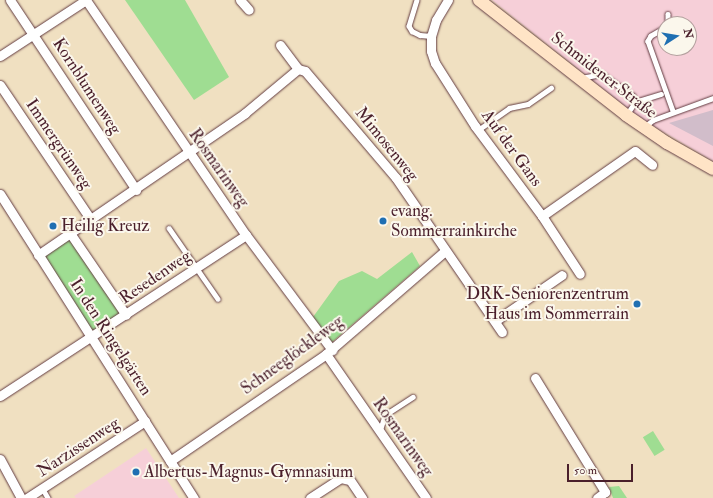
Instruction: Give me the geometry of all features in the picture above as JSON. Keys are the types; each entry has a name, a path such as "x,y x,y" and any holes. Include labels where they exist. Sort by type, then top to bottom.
{"main road":[{"name":"Schmidener Straße","path":"479,0 643,128 713,169"}],"street":[{"name":"Kornblumenweg","path":"10,0 136,190"},
{"path":"0,56 86,0"},
{"name":"Rosmarinweg","path":"86,0 188,153 329,352 426,498"},
{"path":"240,0 249,10"},
{"name":"Auf der Gans","path":"448,0 436,20 431,36 431,51 435,63 478,130 542,216 580,274"},
{"name":"Mimosenweg","path":"280,45 298,70 305,71 396,178 445,251 459,266 502,332"},
{"path":"38,255 136,190 245,113 298,70"},
{"name":"Immergrünweg","path":"0,85 91,220"},
{"path":"542,216 635,151 652,165"},
{"name":"In den Ringelgärten","path":"0,194 38,255 92,335 194,498"},
{"path":"70,233 126,315"},
{"name":"Resedenweg","path":"0,396 92,335 126,315 246,235"},
{"name":"Schneeglöckleweg","path":"170,460 329,352 445,251"},
{"path":"495,321 562,275"},
{"path":"535,378 605,492 597,498"},
{"name":"Narzissenweg","path":"26,498 43,489 146,421"},
{"path":"0,459 21,498"},
{"path":"310,498 341,478 350,480 362,498"}],"lane":[{"path":"417,0 409,26 412,31 420,35 431,36"},
{"path":"657,32 650,36 648,41 673,112"},
{"path":"580,79 602,74 633,96 635,102"},
{"path":"478,130 509,108 528,104 551,88"},
{"path":"626,115 635,102 660,94"},
{"path":"643,128 652,120 713,98"},
{"path":"169,228 218,299"},
{"path":"380,430 385,415 413,397"},
{"path":"43,489 48,498"}],"shaded area":[{"path":"492,0 713,0 713,161 640,118"},
{"path":"713,110 713,146 669,123"},
{"name":"Albertus-Magnus-Gymnasium","path":"146,448 179,498 76,498 74,496"}],"green space":[{"path":"125,0 185,0 229,77 194,100"},
{"path":"70,233 125,315 93,337 38,255"},
{"path":"412,252 420,266 331,343 313,317 339,281 362,271 377,279"},
{"path":"653,431 665,450 654,456 643,437"},
{"path":"619,486 627,498 613,498 609,487"}],"place":[{"name":"evang. Sommerrainkirche","path":"383,221"},
{"name":"Heilig Kreuz","path":"53,226"},
{"name":"DRK-Seniorenzentrum Haus im Sommerrain","path":"637,304"},
{"name":"Albertus-Magnus-Gymnasium","path":"136,472"}]}
